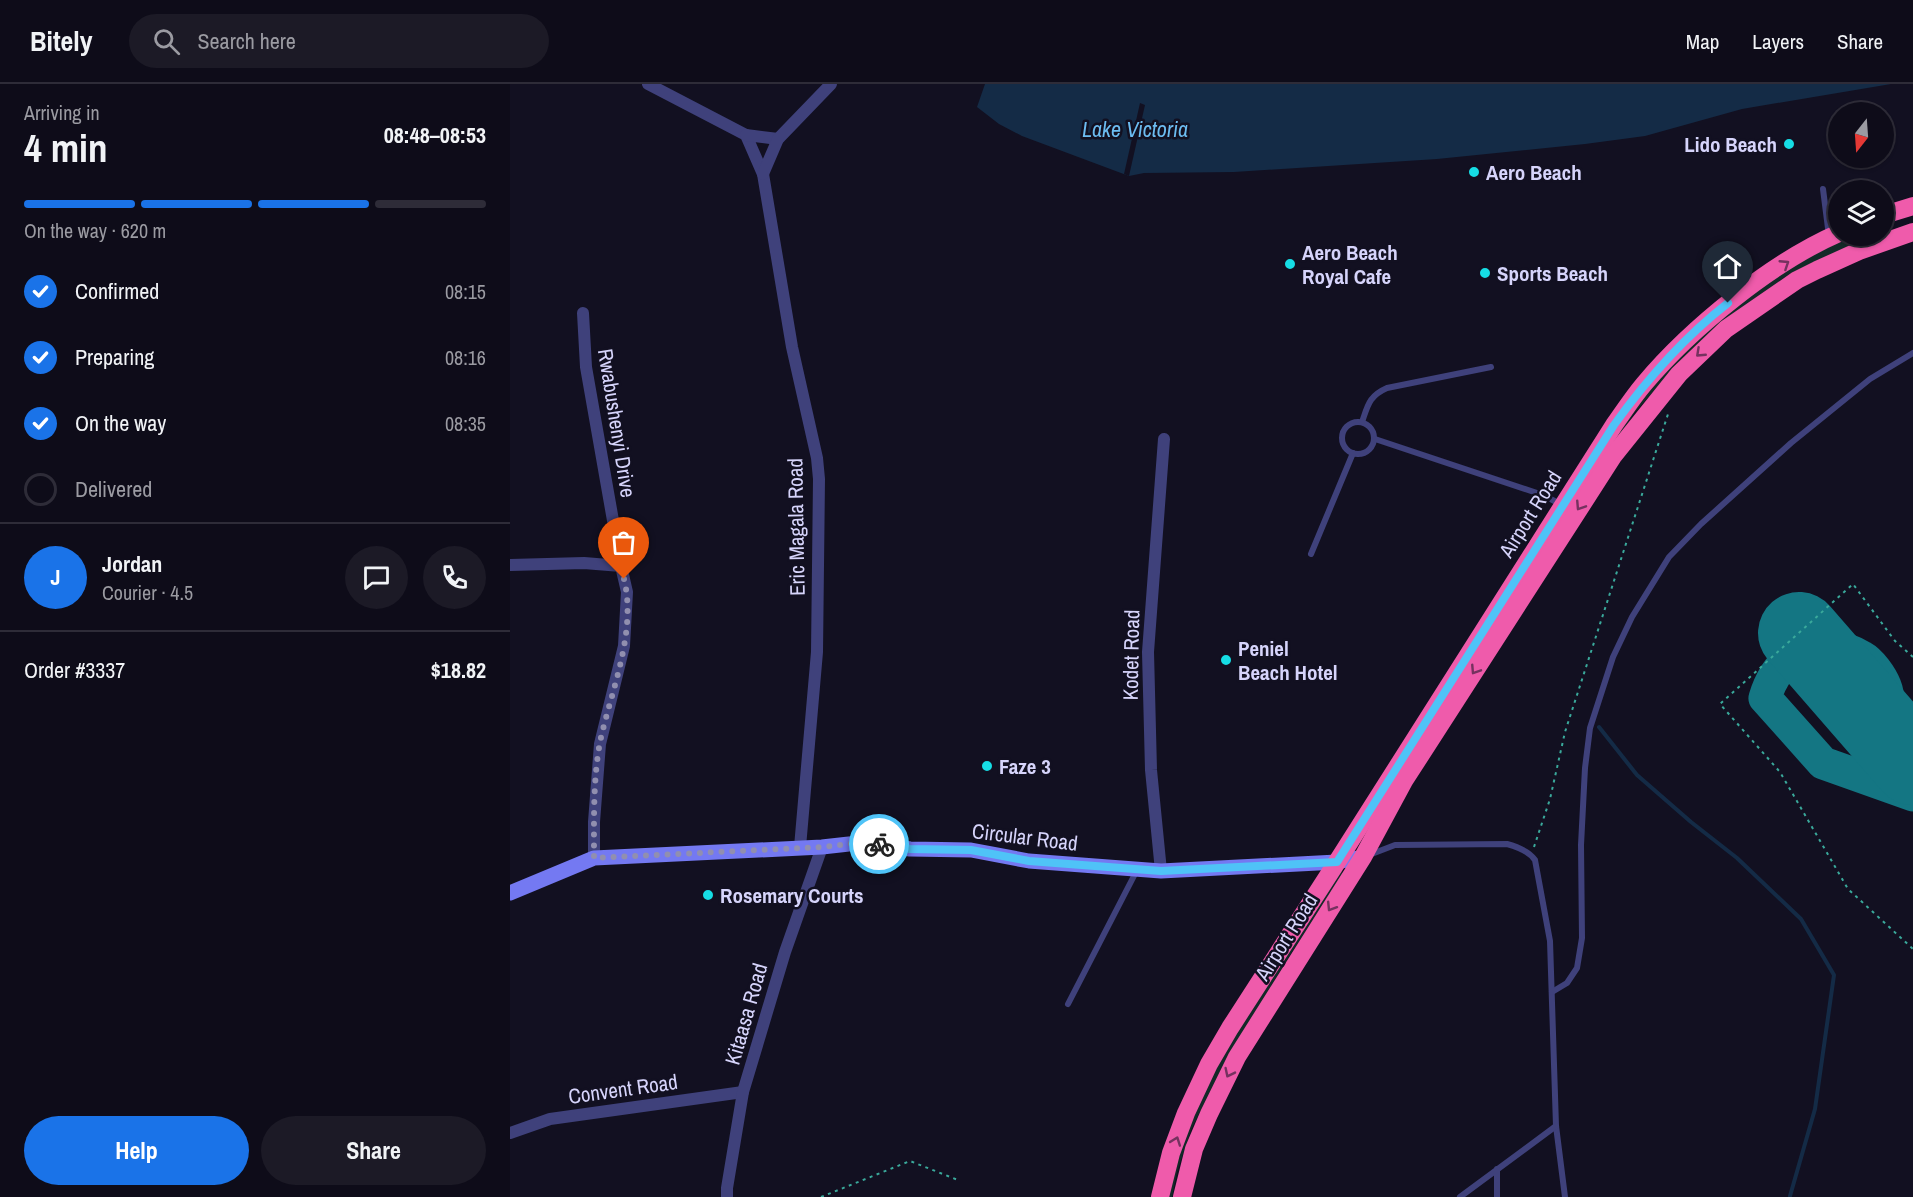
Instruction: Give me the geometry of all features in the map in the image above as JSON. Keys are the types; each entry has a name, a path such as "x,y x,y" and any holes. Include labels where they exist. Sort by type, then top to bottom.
{"highway":[{"path":"1894,212 1913,206"},
{"name":"Airport Road","path":"1182,1197 1194,1149 1237,1057 1363,857 1404,781 1598,478 1679,374 1725,329 1797,280 1859,251 1913,232"},
{"name":"Airport Road","path":"1160,1197 1171,1153 1186,1113 1209,1064 1230,1028 1614,425 1644,384 1682,344 1715,314 1755,284 1828,239"}],"street":[{"path":"648,84 746,135 778,139"},
{"path":"763,174 778,139 831,84"},
{"name":"Eric Magala Road","path":"746,135 763,174 792,347 817,458 819,479 817,652 800,847"},
{"name":"Rwabushenyi Drive","path":"583,313 586,367 627,592 624,646 600,744 594,810 594,858"},
{"name":"Kodet Road","path":"1161,871 1150,770 1148,652 1164,439"},
{"path":"510,565 584,563 621,566"},
{"name":"Circular Road","path":"510,893 594,858 822,847 867,842 910,849 971,850 1029,861 1161,871 1337,862 1363,857"},
{"name":"Kitaasa Road","path":"727,1197 743,1092 785,952 822,847"},
{"name":"Convent Road","path":"510,1132 550,1119 743,1092"}],"lane":[{"path":"1824,189 1828,207"},
{"path":"1552,992 1567,983 1577,968 1581,938 1583,870 1581,844 1585,768 1590,728 1613,657 1632,617 1669,557 1701,524 1791,443 1870,379 1913,353"},
{"path":"1362,422 1370,400 1376,393 1387,388 1491,367"},
{"path":"1362,422 1373,430 1375,439 1370,450 1365,453 1353,453 1343,443 1343,432 1351,424 1362,422"},
{"path":"1375,439 1543,495 1562,505"},
{"path":"1311,554 1353,453"},
{"path":"1363,857 1395,845 1507,844 1519,847 1532,855 1535,860 1550,941 1556,1126 1565,1197"},
{"path":"1068,1004 1138,869"},
{"path":"1460,1197 1556,1126"},
{"path":"1497,1169 1497,1197"}],"path":[{"path":"1532,855 1550,799 1565,732 1671,405"},
{"path":"1913,657 1895,641 1853,584 1720,704 1780,772 1848,889 1913,949"},
{"path":"821,1197 910,1161 958,1180"}],"green space":[{"path":"1848,246 1788,275 1737,311 1686,355 1635,412 1551,540 1626,417 1680,354 1765,283 1826,248"},
{"path":"1342,866 1342,875 1226,1059 1191,1130 1177,1172 1172,1197 1164,1197 1168,1177 1218,1055"}],"water":[{"name":"Lake Victoria","path":"985,84 1891,84 1742,109 1645,136 1585,144 1437,159 1234,172 1144,173 1129,176 1022,136 999,124 977,107"}],"pier":[{"path":"1140,103 1145,105 1129,176 1124,174"}],"waterway":[{"path":"1599,727 1637,775 1737,858 1801,919 1834,975 1815,1109 1790,1196"}],"taxiway":[{"path":"1888,736 1888,698 1883,682 1869,662 1848,651 1831,647 1815,647 1800,652 1782,666 1767,691 1765,698 1823,763 1913,795"}],"runway":[{"path":"1799,633 1913,764"}],"way so far":[{"path":"624,579 627,592 624,646 600,744 594,822 594,858 822,847 867,842 879,844"}],"place":[{"name":"Lido Beach","path":"1789,144"},
{"name":"Aero Beach","path":"1474,172"},
{"name":"Aero Beach Royal Cafe","path":"1290,264"},
{"name":"Sports Beach","path":"1485,273"},
{"name":"Peniel Beach Hotel","path":"1226,660"},
{"name":"Faze 3","path":"987,766"},
{"name":"Rosemary Courts","path":"708,895"}],"route":[{"path":"879,844 910,849 971,850 1029,861 1161,871 1337,862 1614,425 1644,384 1682,344 1728,303"}]}
